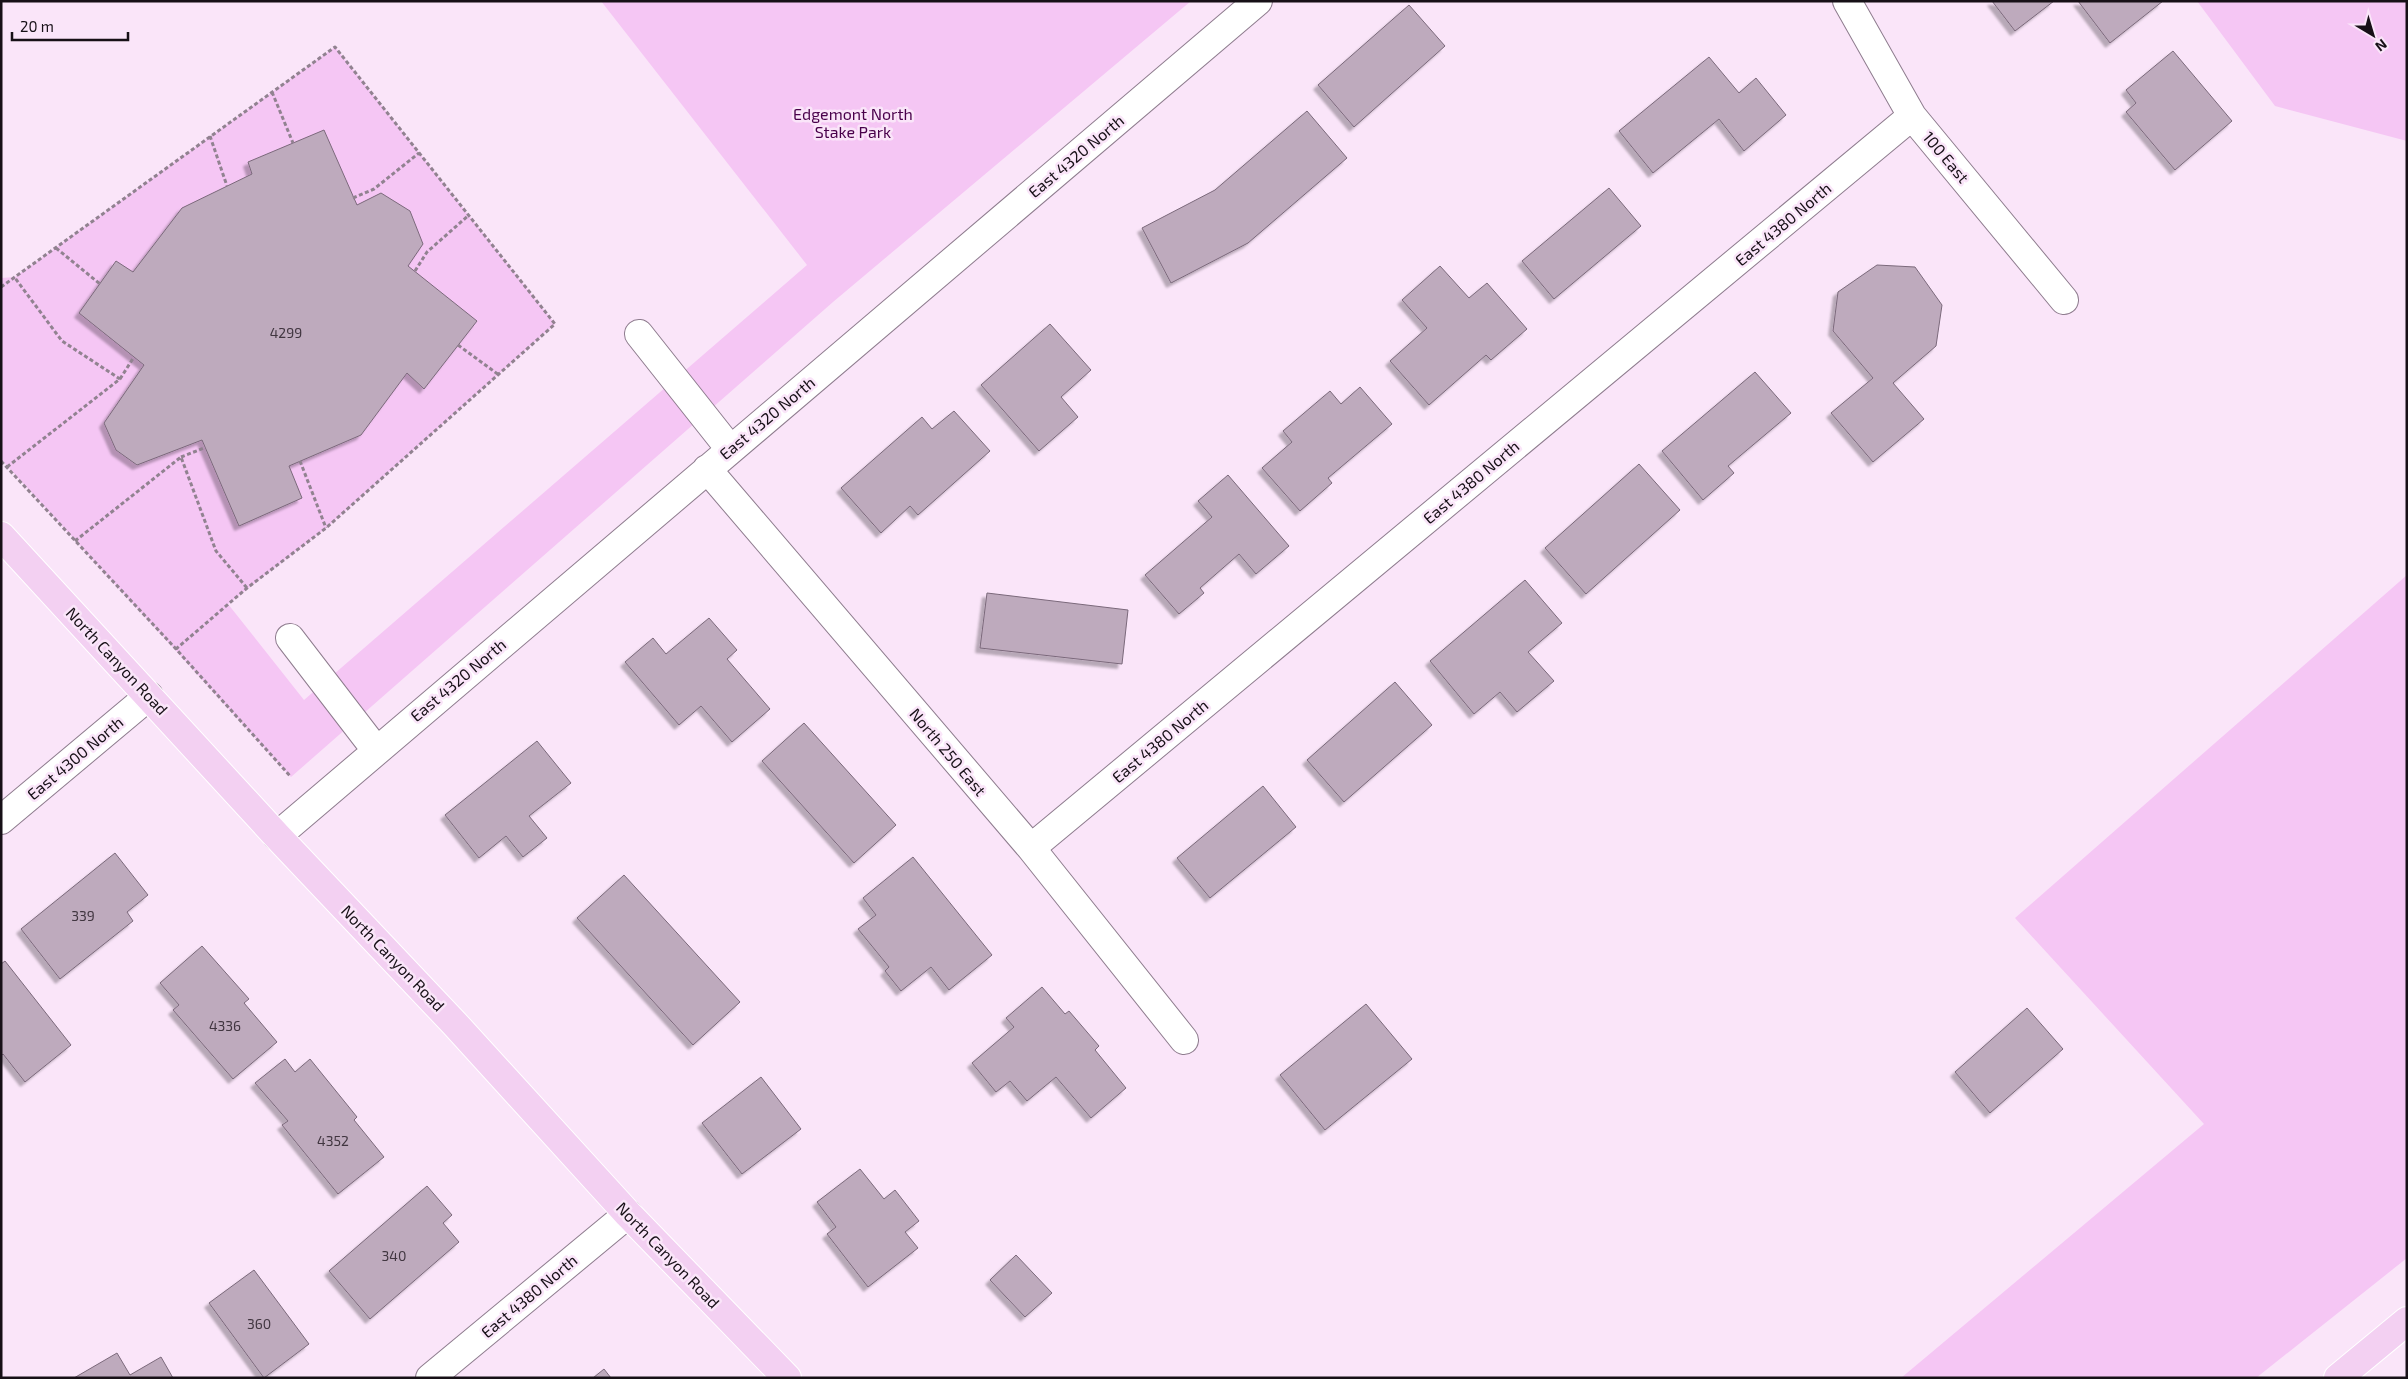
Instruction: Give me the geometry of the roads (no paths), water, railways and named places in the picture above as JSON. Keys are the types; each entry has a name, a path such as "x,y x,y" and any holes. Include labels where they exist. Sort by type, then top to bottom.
{"main road":[{"name":"North Canyon Road","path":"1,536 276,836 454,1023 628,1214 787,1378"},
{"path":"2338,1378 2407,1321"}],"street":[{"name":"East 4320 North","path":"276,836 1258,1"},
{"name":"100 East","path":"1847,1 1912,116 2064,300"},
{"name":"East 4380 North","path":"1031,848 1912,116"},
{"path":"639,334 730,449"},
{"name":"North 250 East","path":"707,469 1031,848 1184,1040"},
{"path":"290,638 376,750"},
{"name":"East 4300 North","path":"1,820 149,696"},
{"name":"East 4380 North","path":"430,1378 628,1214"}],"park label":[{"name":"Edgemont North Stake Park","path":"853,123"}]}
